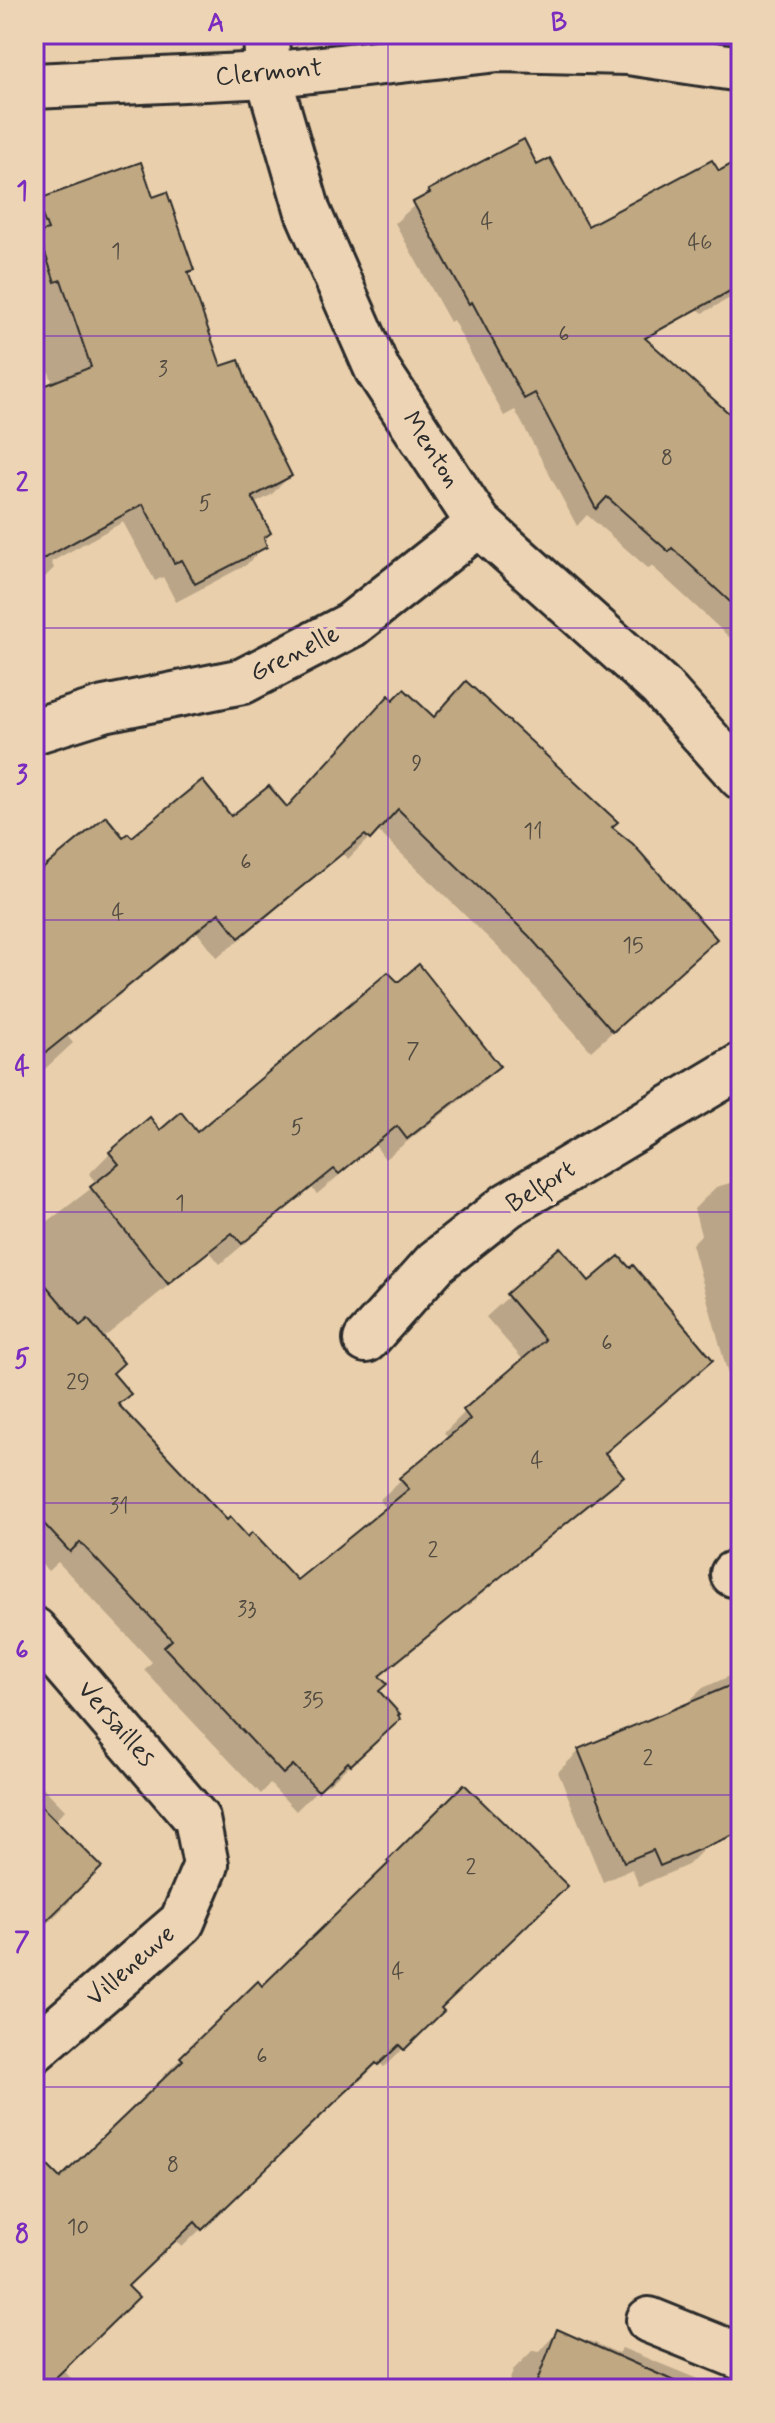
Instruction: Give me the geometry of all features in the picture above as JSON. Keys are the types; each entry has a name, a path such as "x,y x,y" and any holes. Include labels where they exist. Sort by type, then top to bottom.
{"street":[{"name":"Clermont","path":"34,86 267,54 498,49 628,52 741,69"},
{"name":"Menton","path":"267,54 308,212 377,369 479,524 660,686 741,777"},
{"name":"Grenelle","path":"34,731 104,709 243,681 351,625 479,524"},
{"name":"Belfort","path":"366,1340 436,1262 508,1205 741,1066"},
{"name":"Versailles","path":"34,1630 197,1819"},
{"name":"Villeneuve","path":"34,2050 182,1922 206,1865 197,1819"},
{"path":"649,2320 741,2357"}],"building":[{"path":"524,139 537,165 550,158 588,226 712,160 719,171 741,159 741,285 645,338 741,424 741,612 672,548 669,552 607,497 596,509 535,393 524,399 413,202 430,193 428,190"},
{"path":"141,162 153,197 167,192 194,270 188,272 221,366 239,360 251,394 292,476 252,497 271,533 264,538 267,547 195,584 182,560 174,563 143,504 34,564 34,390 91,367 61,280 55,282 38,233 48,230 36,200"},
{"path":"466,681 618,822 612,827 633,844 717,939 613,1032 529,936 398,809 370,840 365,835 239,938 219,913 34,1062 34,876 106,816 123,837 128,833 132,837 202,780 231,816 269,786 287,807 389,695 393,700 404,689 434,717"},
{"path":"419,964 500,1066 407,1139 397,1126 339,1174 334,1169 242,1244 232,1233 168,1284 90,1187 119,1164 109,1152 150,1117 160,1130 181,1112 197,1132 388,972 398,982"},
{"path":"560,1247 589,1281 619,1256 630,1268 633,1265 713,1360 605,1453 624,1476 379,1676 387,1684 379,1691 401,1719 318,1791 293,1765 283,1774 164,1647 172,1640 80,1542 70,1552 34,1513 45,1503 34,1492 34,1271 80,1326 88,1319 124,1363 113,1373 131,1394 118,1404 227,1520 230,1517 248,1537 252,1532 297,1580 409,1489 399,1478 470,1419 463,1410 545,1340 506,1294"},
{"path":"741,1681 741,1832 660,1866 653,1850 624,1862 578,1749"},
{"path":"464,1784 568,1886 441,2008 444,2011 404,2050 399,2045 378,2065 376,2063 202,2230 195,2222 128,2286 139,2297 44,2389 34,2389 34,2152 60,2178 183,2060 180,2057 258,1981 262,1986 389,1863 387,1861"},
{"path":"34,1799 102,1867 34,1933"},
{"path":"557,2329 692,2389 534,2389"}]}
